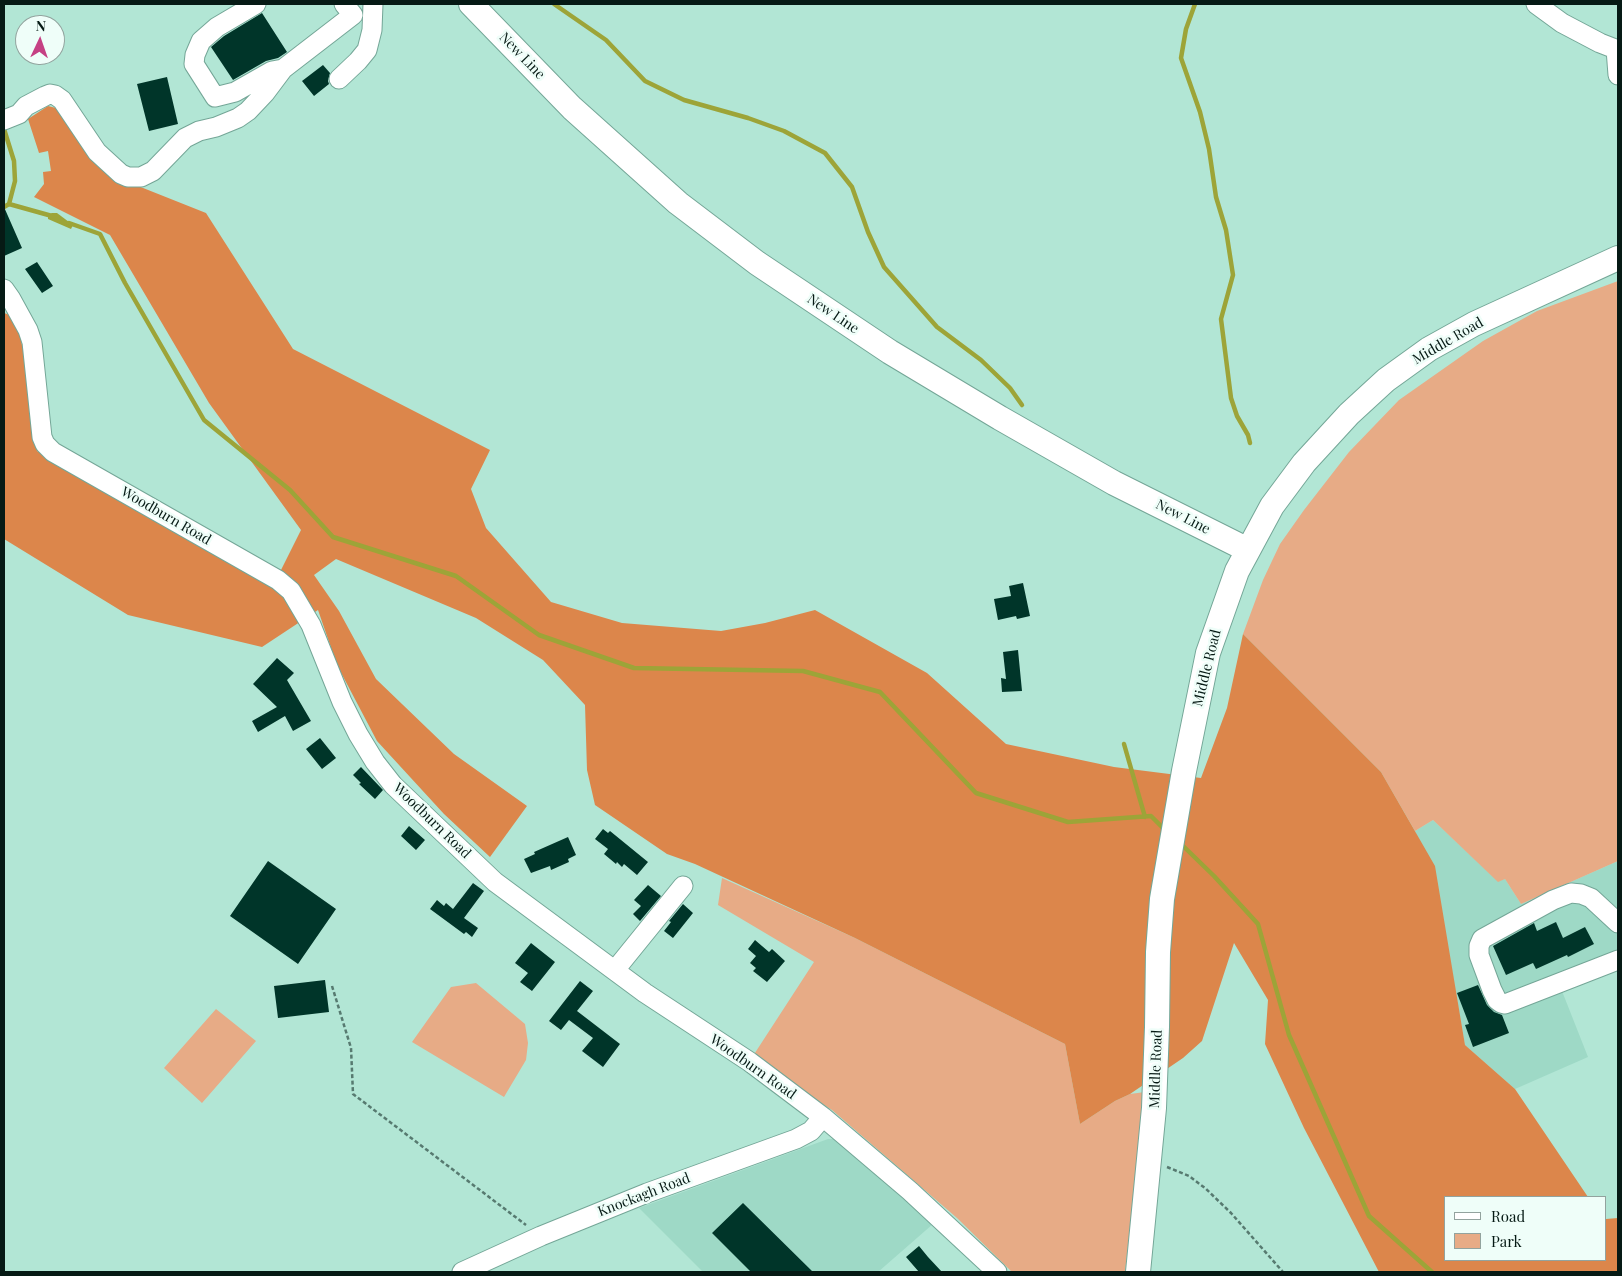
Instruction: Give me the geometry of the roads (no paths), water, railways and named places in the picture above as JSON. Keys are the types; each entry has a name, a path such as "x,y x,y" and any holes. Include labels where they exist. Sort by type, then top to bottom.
{"main road":[{"name":"New Line","path":"471,4 579,114 678,203 757,263 890,352 1000,418 1114,483 1248,550"},
{"name":"Middle Road","path":"1138,1272 1154,1108 1158,952 1162,899 1184,770 1208,654 1237,571 1272,506 1304,463 1349,414 1386,380 1429,349 1474,324 1618,258"}],"street":[{"path":"256,4 217,27 201,41 195,55 194,64 215,97 235,92 272,71 283,69"},
{"path":"7,119 19,114 26,106 35,101 50,94 54,95 62,100 97,152 121,174 128,177 140,177 154,171 185,138 224,124 248,111 265,93 283,69 353,15 344,4"},
{"path":"339,79 367,50 372,30 373,4"},
{"path":"1536,4 1562,23 1600,43 1617,49 1618,75"},
{"path":"1603,62 1618,75"},
{"name":"Woodburn Road","path":"6,297 28,330 32,342 42,437 45,444 53,452 278,580 291,591 310,624 342,702 358,734 374,762 393,785 495,882 645,993 750,1062 823,1117 910,1191 998,1272"},
{"path":"614,970 682,886"},
{"path":"1618,923 1591,898 1571,893 1553,900 1482,939 1479,946 1479,955 1492,990 1497,1000 1505,1004 1618,960"},
{"name":"Knockagh Road","path":"462,1272 541,1236 647,1193 796,1139 811,1131 823,1117"}],"waterway":[{"path":"554,4 606,40 645,81 684,100 748,118 784,131 825,153 852,187 868,232 884,267 937,327 981,360 1010,388 1022,405"},
{"path":"1195,4 1186,29 1181,58 1200,112 1209,149 1216,197 1226,230 1233,275 1221,319 1231,398 1250,443"},
{"path":"4,129 14,161 15,181 9,204"},
{"path":"4,207 9,204 52,216"},
{"path":"69,223 100,234 125,283 204,420 290,490 333,537 456,576 539,635 634,668 803,671 880,692 976,793 1068,822 1151,816 1165,830"},
{"path":"1124,744 1145,817"},
{"path":"1180,843 1214,876 1258,924 1289,1035 1369,1216 1432,1272"}]}
